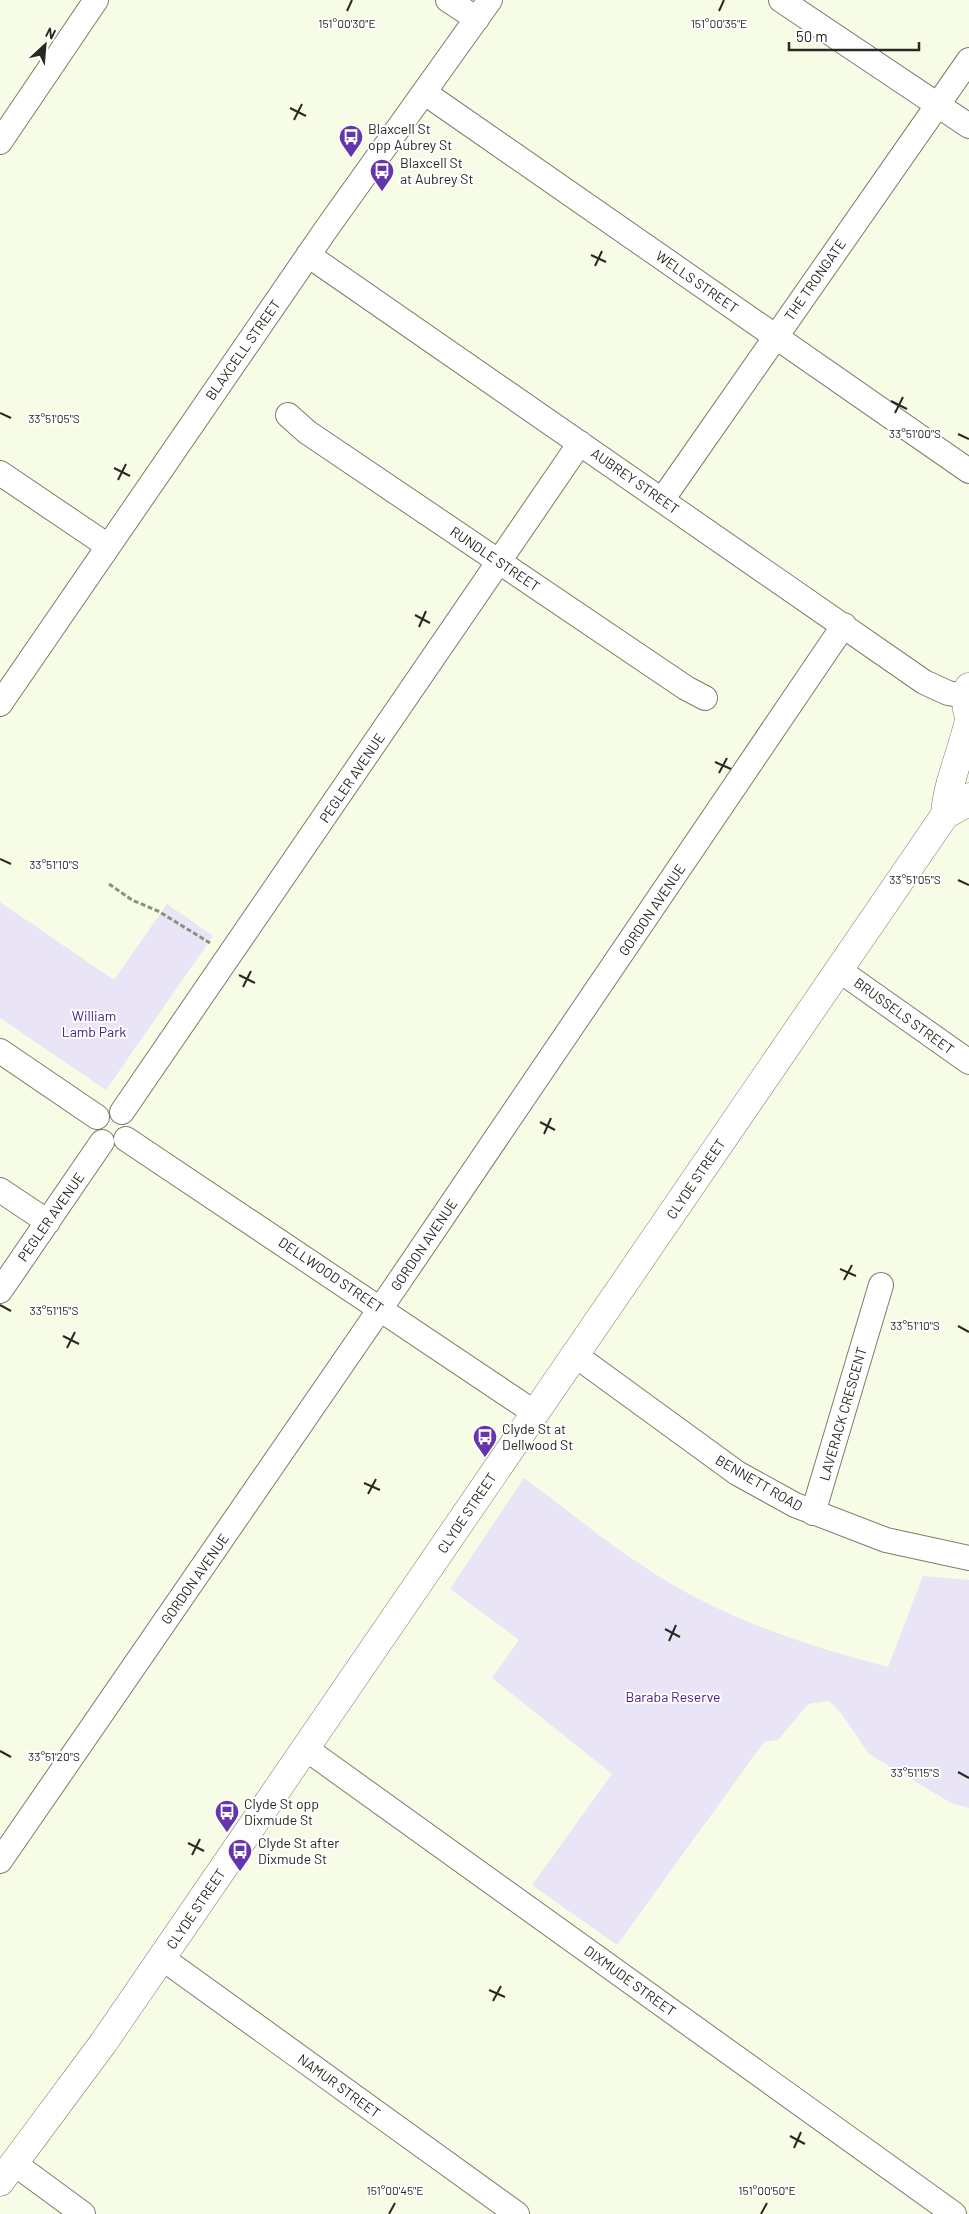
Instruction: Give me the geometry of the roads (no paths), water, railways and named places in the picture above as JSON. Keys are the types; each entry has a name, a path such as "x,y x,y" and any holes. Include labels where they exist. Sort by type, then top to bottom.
{"main road":[{"name":"CLYDE STREET","path":"945,815 946,796 963,746 968,705"},
{"name":"CLYDE STREET","path":"7,2173 104,2042 945,815 964,805 969,797"}],"street":[{"path":"0,142 96,0"},
{"path":"448,0 476,19"},
{"name":"BLAXCELL STREET","path":"0,704 308,255 426,93 490,0"},
{"path":"781,0 969,126"},
{"name":"THE TRONGATE","path":"662,500 969,60"},
{"name":"WELLS STREET","path":"426,93 969,471"},
{"name":"AUBREY STREET","path":"308,255 924,682 968,705"},
{"name":"RUNDLE STREET","path":"288,415 307,432 686,688 705,698"},
{"name":"PEGLER AVENUE","path":"122,1112 580,443"},
{"path":"0,473 108,546"},
{"name":"GORDON AVENUE","path":"0,1861 380,1309 844,626"},
{"name":"BRUSSELS STREET","path":"839,970 969,1062"},
{"path":"0,1051 97,1117"},
{"path":"110,1109 122,1112 128,1119 130,1127 126,1139 113,1146 102,1142 95,1135 94,1127 97,1117 110,1109"},
{"name":"DELLWOOD STREET","path":"126,1139 536,1413"},
{"name":"PEGLER AVENUE","path":"0,1292 102,1142"},
{"path":"0,1190 48,1222"},
{"name":"LAVERACK CRESCENT","path":"813,1513 881,1285"},
{"name":"BENNETT ROAD","path":"575,1355 737,1474 813,1513 886,1540 969,1558"},
{"name":"DIXMUDE STREET","path":"305,1748 954,2214"},
{"name":"NAMUR STREET","path":"162,1958 517,2214"},
{"path":"7,2173 83,2214"}],"place":[{"name":"Blaxcell St opp Aubrey St","path":"351,158"},
{"name":"Blaxcell St at Aubrey St","path":"382,192"},
{"name":"Clyde St at Dellwood St","path":"485,1458"},
{"name":"Clyde St opp Dixmude St","path":"227,1833"},
{"name":"Clyde St after Dixmude St","path":"240,1872"}],"park label":[{"name":"William Lamb Park","path":"94,1024"},
{"name":"Baraba Reserve","path":"673,1697"}]}
